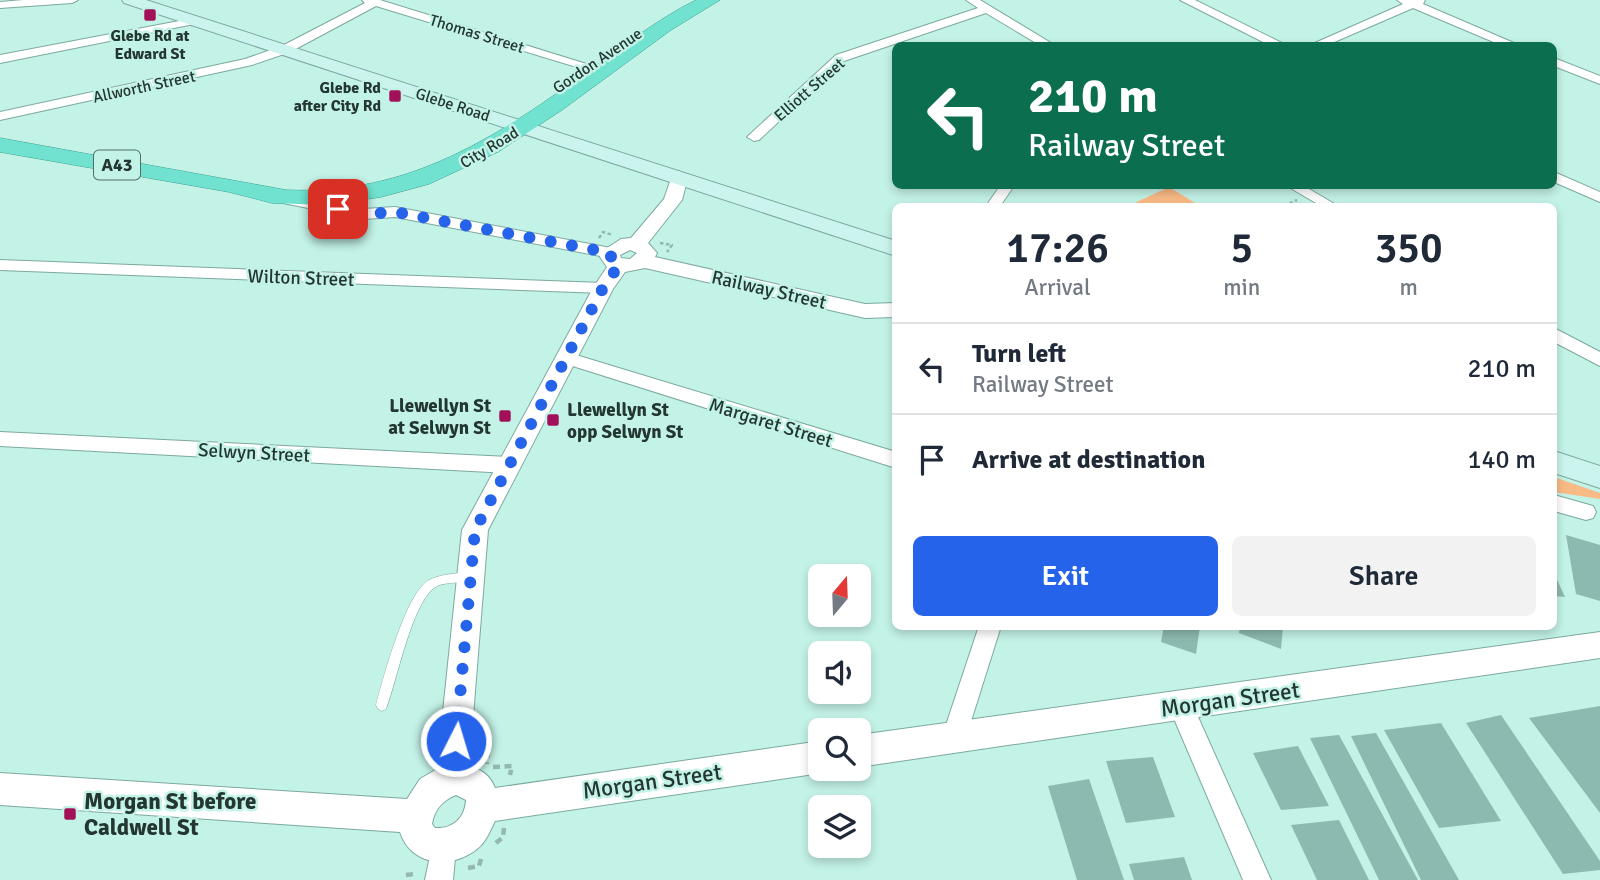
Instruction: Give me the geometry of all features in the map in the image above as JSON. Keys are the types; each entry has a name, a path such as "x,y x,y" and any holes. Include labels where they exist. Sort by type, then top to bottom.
{"highway":[{"name":"Gordon Avenue","path":"514,124 587,66 690,0"},
{"name":"City Road","path":"0,145 245,190 323,198 403,185 473,159 514,124 669,23 711,0"}],"main road":[{"name":"Glebe Road","path":"130,0 892,247"},
{"path":"1557,463 1600,477"}],"street":[{"path":"0,5 72,0"},
{"path":"972,0 1043,42"},
{"path":"1186,0 1274,42"},
{"name":"Thomas Street","path":"371,1 587,66"},
{"name":"Allworth Street","path":"0,116 212,72 286,50 371,1"},
{"path":"1323,42 1413,1 1506,42"},
{"name":"Elliott Street","path":"754,137 841,58 988,9"},
{"path":"0,59 195,21"},
{"path":"1557,63 1600,80"},
{"path":"245,190 364,214 395,212 615,259 631,266 673,200 679,177"},
{"path":"1557,177 1600,198"},
{"path":"1296,192 1324,203"},
{"name":"Railway Street","path":"639,252 865,311 892,310"},
{"path":"452,780 475,530 603,288 615,259"},
{"name":"Wilton Street","path":"0,265 603,288"},
{"path":"1557,336 1600,360"},
{"name":"Margaret Street","path":"566,358 892,459"},
{"name":"Selwyn Street","path":"0,439 509,465"},
{"path":"1557,504 1586,512"},
{"path":"954,737 989,630"},
{"name":"Morgan Street","path":"871,749 1600,645"},
{"path":"1181,707 1257,880"},
{"name":"Morgan Street","path":"482,806 808,759"},
{"path":"461,779 475,785 481,794 482,806 478,822 460,840 443,846 432,844 423,839 417,830 416,816 421,802 429,792 439,784 452,780 461,779"},
{"path":"0,789 416,816"},
{"path":"427,877 443,846"}],"lane":[{"path":"382,705 391,667 420,597 430,585 471,576"}],"path":[{"path":"480,738 489,737 486,763 492,768 512,766 510,775"},
{"path":"405,875 427,877"}],"shaded area":[{"path":"1165,189 1172,189 1195,203 1134,203"},
{"path":"1557,478 1600,493 1600,499 1557,492"}],"building":[{"path":"1566,535 1600,545 1600,601 1576,594"},
{"path":"1557,580 1565,597 1557,596"},
{"path":"1163,630 1199,630 1196,654 1161,642"},
{"path":"1239,630 1283,630 1281,649 1239,633"},
{"path":"1600,706 1600,813 1529,718"},
{"path":"1501,715 1600,861 1600,870 1563,874 1466,723"},
{"path":"1441,723 1501,821 1439,828 1384,730"},
{"path":"1376,733 1459,880 1421,880 1351,736"},
{"path":"1339,735 1418,880 1379,880 1310,738"},
{"path":"1298,746 1329,806 1281,810 1253,753"},
{"path":"1153,757 1175,817 1126,823 1106,761"},
{"path":"1089,779 1124,880 1077,880 1048,786"},
{"path":"1339,820 1369,880 1317,880 1291,825"},
{"path":"1184,857 1192,880 1134,880 1129,864"}],"place":[{"name":"Glebe Rd at Edward St","path":"150,15"},
{"name":"Glebe Rd after City Rd","path":"395,96"},
{"name":"Llewellyn St at Selwyn St","path":"505,416"},
{"name":"Llewellyn St opp Selwyn St","path":"553,420"},
{"name":"Morgan St before Caldwell St","path":"70,814"}],"route":[{"path":"338,209 364,214 395,212 611,253 611,259 619,265 603,288 475,530 456,741"}]}
